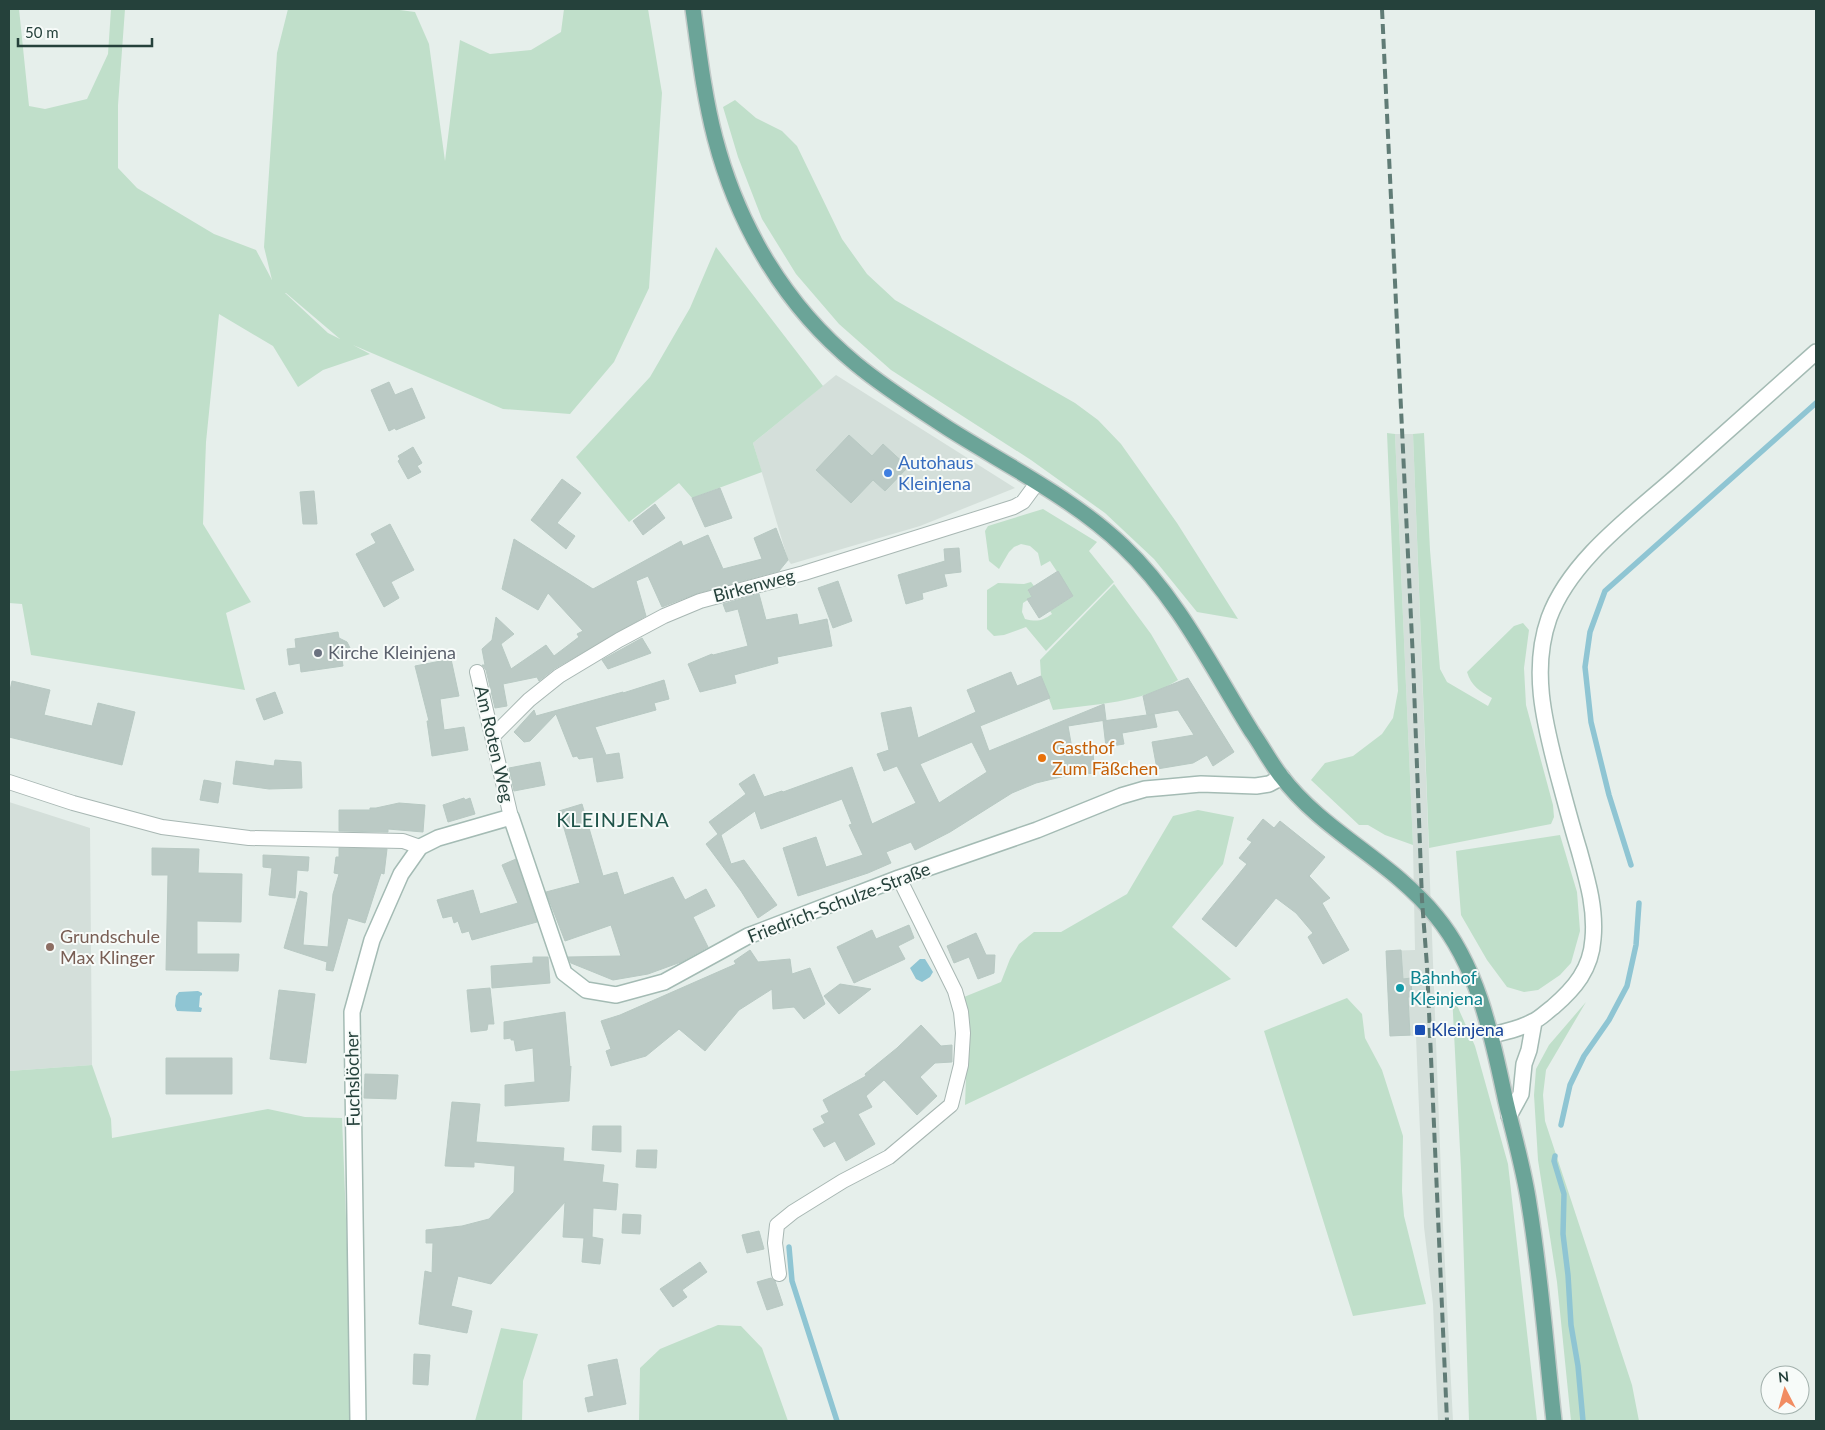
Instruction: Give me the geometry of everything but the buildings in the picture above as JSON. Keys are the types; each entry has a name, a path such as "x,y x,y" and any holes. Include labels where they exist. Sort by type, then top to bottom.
{"main road":[{"path":"693,9 714,136 726,174 748,229 782,285 821,332 857,365 895,394 1037,483 1101,527 1121,544 1141,564 1180,616 1282,777 1322,818 1398,877 1436,915 1448,930 1474,980 1491,1035 1529,1205 1554,1421"}],"street":[{"path":"1491,1035 1520,1028 1534,1022 1571,991 1583,974 1593,941 1593,907 1588,882 1548,734 1542,704 1540,666 1545,633 1550,617 1570,579 1602,542 1816,352"},
{"name":"Birkenweg","path":"493,736 529,700 559,676 664,616 700,601 804,573 1014,507 1023,502 1037,483"},
{"name":"Am Roten Weg","path":"477,672 511,817"},
{"name":"Friedrich-Schulze-Straße","path":"511,817 564,973 586,990 616,995 664,982 748,936 899,878 1037,830 1121,796 1146,789 1201,784 1256,786 1269,784 1282,777"},
{"path":"9,782 73,803 162,827 249,838 403,841 420,847"},
{"name":"Fuchslöcher","path":"358,1421 352,1012 372,940 400,874 420,847 438,838 511,817"},
{"path":"779,1274 775,1243 777,1224 843,1181 889,1157 951,1105 961,1065 961,1012 955,991 899,878"},
{"path":"1509,1116 1521,1094 1524,1064 1529,1050 1534,1022"}],"shaded area":[{"path":"836,375 1015,488 920,526 791,564 788,560 753,443"},
{"path":"1395,434 1413,434 1443,1226 1453,1421 1438,1421 1433,1304 1424,1227 1416,1036 1390,1036 1386,951 1415,950 1413,845"},
{"name":"Grundschule Max Klinger","path":"9,802 90,828 92,1065 9,1071"}],"green space":[{"path":"9,9 19,9 29,106 45,109 87,99 108,54 111,9 125,9 118,105 118,168 137,188 214,234 256,250 272,280 264,247 277,53 288,9 392,9 415,12 429,44 445,161 460,40 490,54 531,50 561,32 564,9 648,9 662,93 649,288 614,362 570,414 503,409 353,345 370,354 323,370 298,387 273,346 219,314 206,442 203,524 251,602 226,613 245,690 31,655 22,604 9,603","holes":["286,293 340,339 328,333"]},
{"path":"735,100 756,118 782,131 797,146 842,239 867,274 895,300 1075,403 1098,420 1121,444 1177,523 1238,619 1197,612 1154,559 1105,513 1031,460 891,370 839,324 796,274 762,219 738,157 723,107"},
{"path":"716,247 823,386 753,443 762,472 692,498 679,483 629,522 576,457 650,377 690,308"},
{"path":"1387,433 1395,434 1413,845 1385,835 1368,825 1359,825 1311,780 1325,763 1353,756 1382,734 1393,718 1398,691"},
{"path":"1424,433 1430,550 1440,669 1447,682 1488,706 1492,698 1474,685 1467,672 1514,626 1523,623 1529,630 1524,668 1526,705 1553,805 1554,817 1551,824 1429,848 1413,434"},
{"path":"1043,509 1097,542 1089,551 1114,582 1046,651 1026,627 1004,635 994,636 987,629 987,590 998,583 1024,584 1031,582 1034,586 1028,591 1032,597 1023,603 1022,612 1025,619 1029,620 1036,621 1045,618 1052,614 1050,611 1073,596 1050,561 1041,566 1038,553 1030,546 1021,544 1014,547 999,569 989,561 985,531 988,526"},
{"path":"1114,584 1151,634 1178,680 1164,688 1134,698 1053,710 1041,676 1040,660"},
{"path":"1198,810 1234,817 1223,864 1172,927 1231,979 965,1105 968,1025 964,997 1001,982 1010,959 1019,944 1034,932 1061,932 1127,894 1173,816"},
{"path":"1560,835 1577,892 1580,931 1571,963 1560,975 1538,990 1524,992 1507,987 1487,960 1461,915 1456,851"},
{"path":"1452,994 1475,1046 1508,1164 1537,1421 1469,1421 1461,1169"},
{"path":"1347,998 1362,1014 1365,1038 1382,1070 1403,1136 1402,1191 1404,1216 1426,1304 1353,1316 1264,1031"},
{"path":"1586,1002 1546,1070 1543,1095 1545,1121 1632,1385 1639,1421 1571,1421 1557,1282 1538,1160 1534,1095 1536,1069 1549,1045"},
{"path":"92,1065 111,1119 112,1138 268,1109 305,1117 342,1118 354,1421 9,1421 9,1071"},
{"path":"718,1325 741,1326 762,1348 788,1421 639,1421 640,1368 660,1349"},
{"path":"501,1328 538,1334 523,1381 522,1421 475,1421"}],"water":[{"path":"920,959 925,959 933,972 930,977 922,982 916,979 910,968"},
{"path":"198,991 202,993 199,1007 202,1008 201,1012 177,1011 175,1006 176,996 179,992"}],"waterway":[{"path":"1631,865 1609,795 1591,722 1585,667 1590,632 1605,591 1816,403"},
{"path":"1561,1125 1570,1085 1584,1056 1609,1020 1627,986 1636,945 1639,903"},
{"path":"1555,1156 1554,1161 1564,1194 1563,1234 1571,1325 1578,1366 1583,1421"},
{"path":"789,1247 792,1281 837,1421"}],"railway":[{"path":"1382,9 1447,1421"}],"place":[{"name":"Autohaus Kleinjena","path":"888,473"},
{"name":"Kirche Kleinjena","path":"318,653"},
{"name":"Gasthof Zum Fäßchen","path":"1042,758"},
{"name":"Grundschule Max Klinger","path":"50,947"},
{"name":"Bahnhof Kleinjena","path":"1400,988"},
{"name":"Kleinjena","path":"1420,1030"}],"district":[{"name":"KLEINJENA","path":"613,820"}]}
